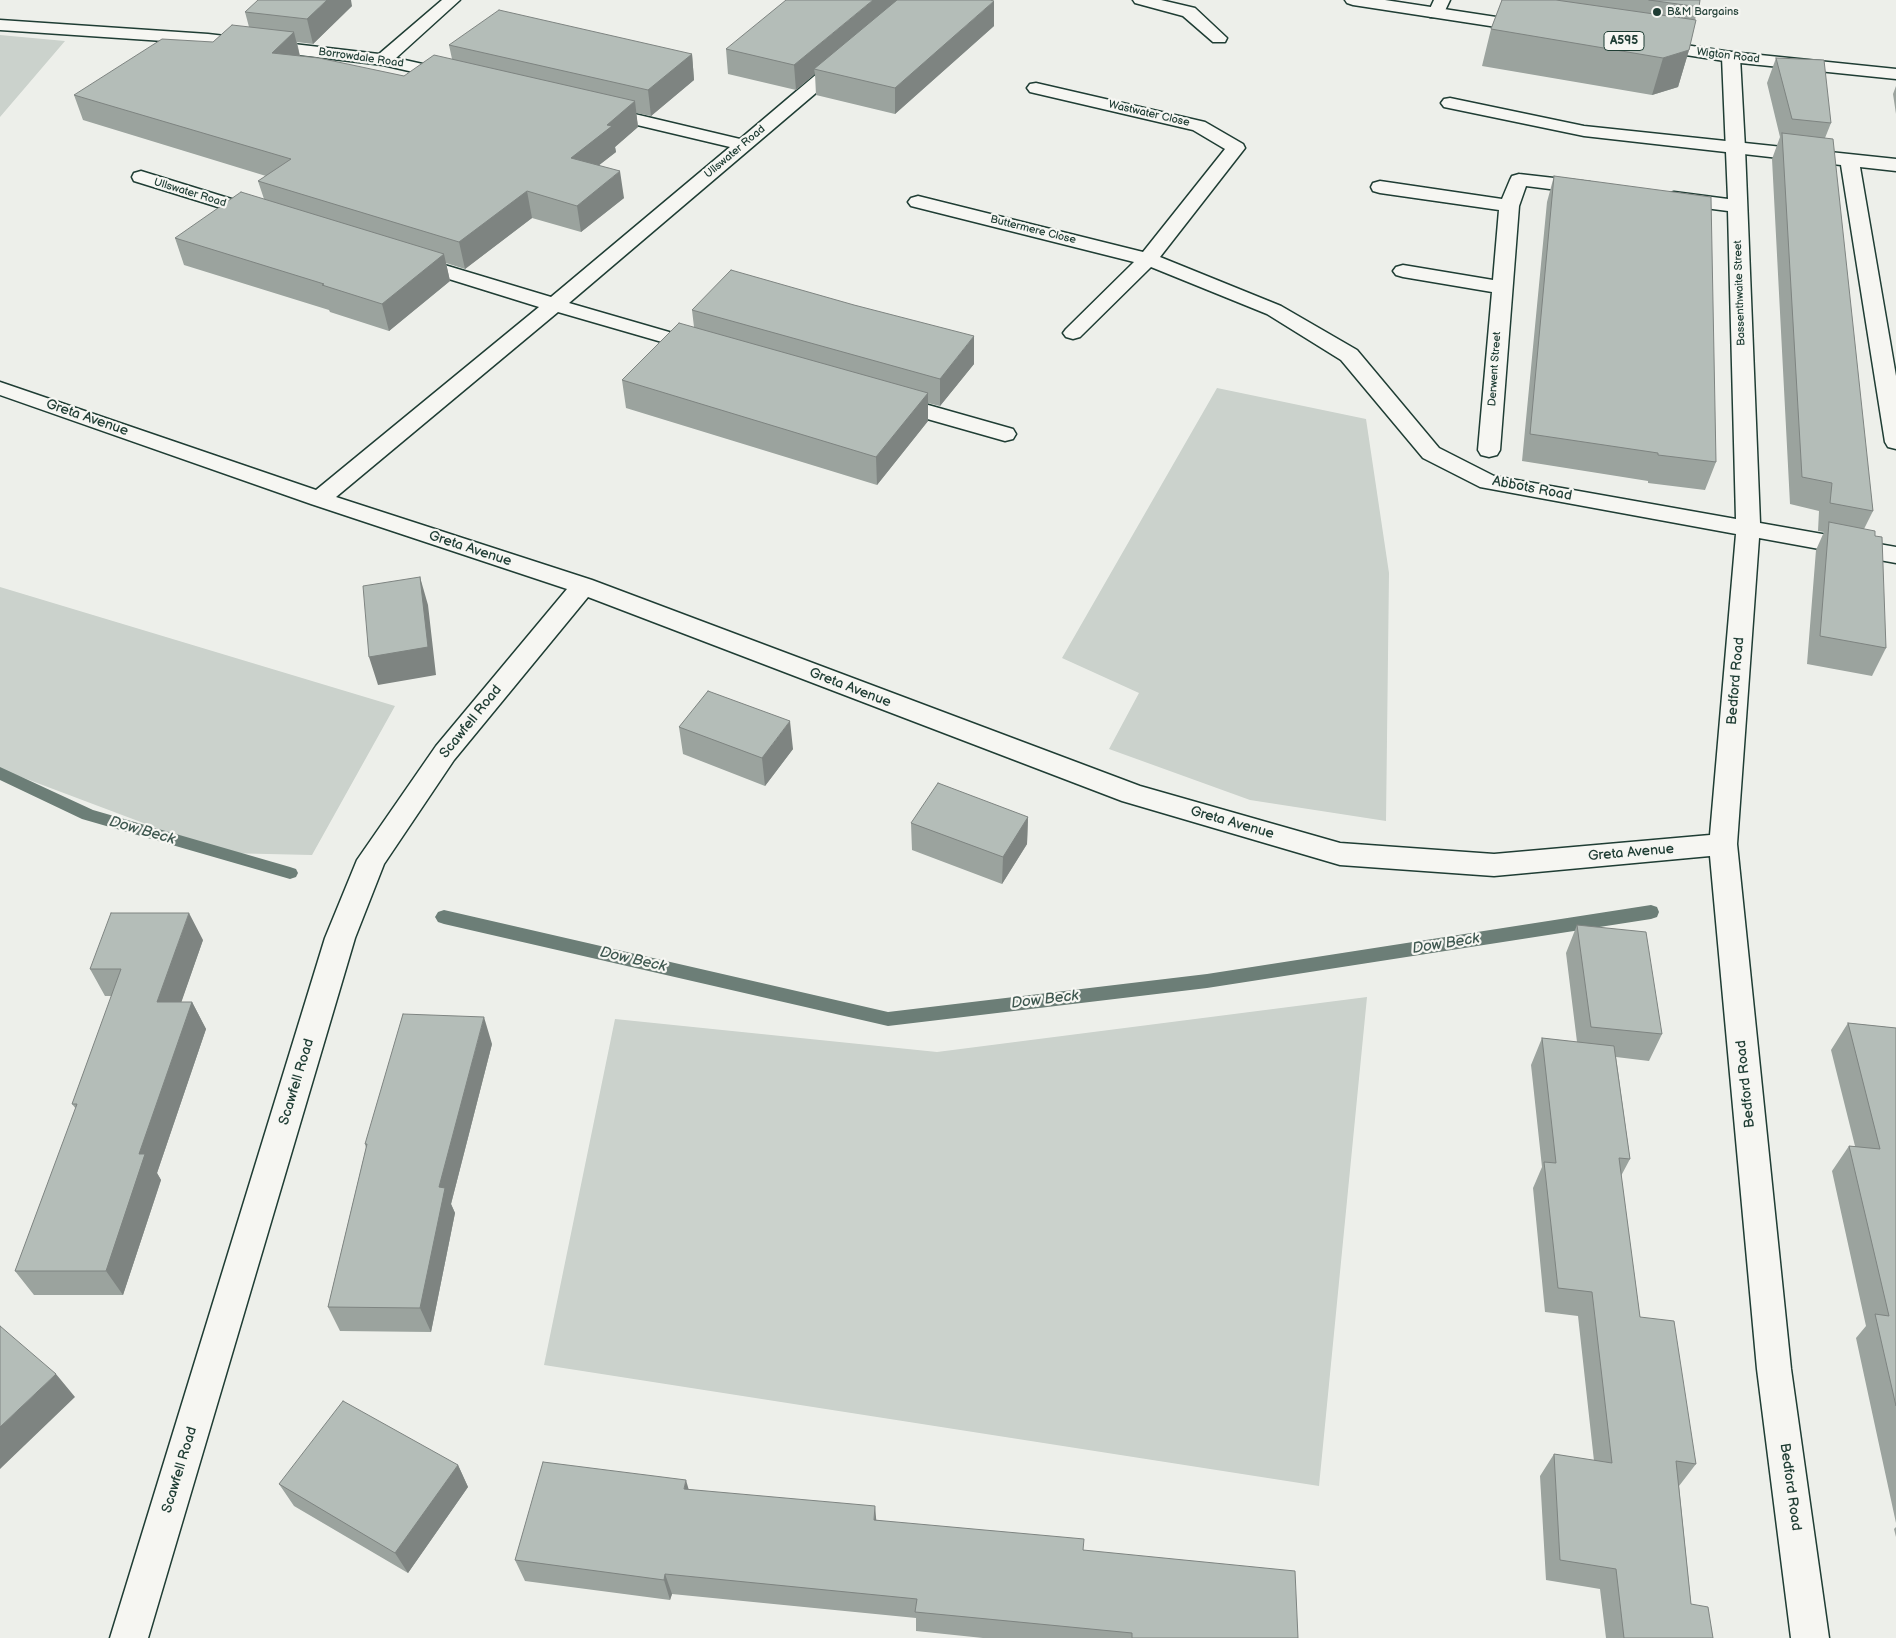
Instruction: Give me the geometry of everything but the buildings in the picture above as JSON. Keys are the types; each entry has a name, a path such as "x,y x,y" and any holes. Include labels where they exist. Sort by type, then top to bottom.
{"street":[{"path":"383,60 452,0"},
{"path":"1141,0 1189,12 1219,38"},
{"path":"1353,0 1439,7 1544,29"},
{"name":"Borrowdale Road","path":"0,25 208,39 383,60 471,80"},
{"name":"Wigton Road","path":"1638,43 1731,57 1896,74"},
{"name":"Ullswater Road","path":"318,499 554,305 856,50"},
{"name":"Bassenthwaite Street","path":"1731,57 1736,148 1736,206 1748,529"},
{"name":"Wastwater Close","path":"1036,88 1199,126 1236,148 1148,259"},
{"path":"1450,103 1584,131 1896,165"},
{"path":"586,107 743,145"},
{"path":"1850,160 1896,442"},
{"name":"Ullswater Road","path":"141,178 282,221"},
{"name":"Derwent Street","path":"1489,450 1508,206 1519,180 1608,190"},
{"path":"1380,187 1508,206"},
{"path":"1657,196 1736,206"},
{"name":"Buttermere Close","path":"918,202 1148,259"},
{"path":"394,256 717,352"},
{"path":"1073,333 1148,259"},
{"name":"Abbots Road","path":"1148,259 1274,310 1349,355 1431,454 1488,482 1896,555"},
{"path":"1403,271 1501,287"},
{"name":"Greta Avenue","path":"0,388 318,499 583,586 1132,794 1340,854 1494,865 1723,844"},
{"path":"870,396 1005,434"},
{"name":"Bedford Road","path":"1748,529 1723,844 1774,1369 1810,1638"},
{"name":"Scawfell Road","path":"129,1638 340,938 371,860 445,753 583,586"}],"shaded area":[{"path":"0,35 65,41 0,117"},
{"path":"1217,388 1366,419 1389,573 1386,821 1250,800 1109,749 1139,693 1062,658"},
{"path":"0,587 395,706 312,855 223,853 0,769"},
{"path":"1367,997 1319,1486 544,1365 615,1019 937,1052"}],"waterway":[{"name":"Dow Beck","path":"0,773 88,815 290,873"},
{"name":"Dow Beck","path":"444,917 888,1019 1207,981 1651,912"}],"place":[{"name":"B&M Bargains","path":"1657,12"}]}
